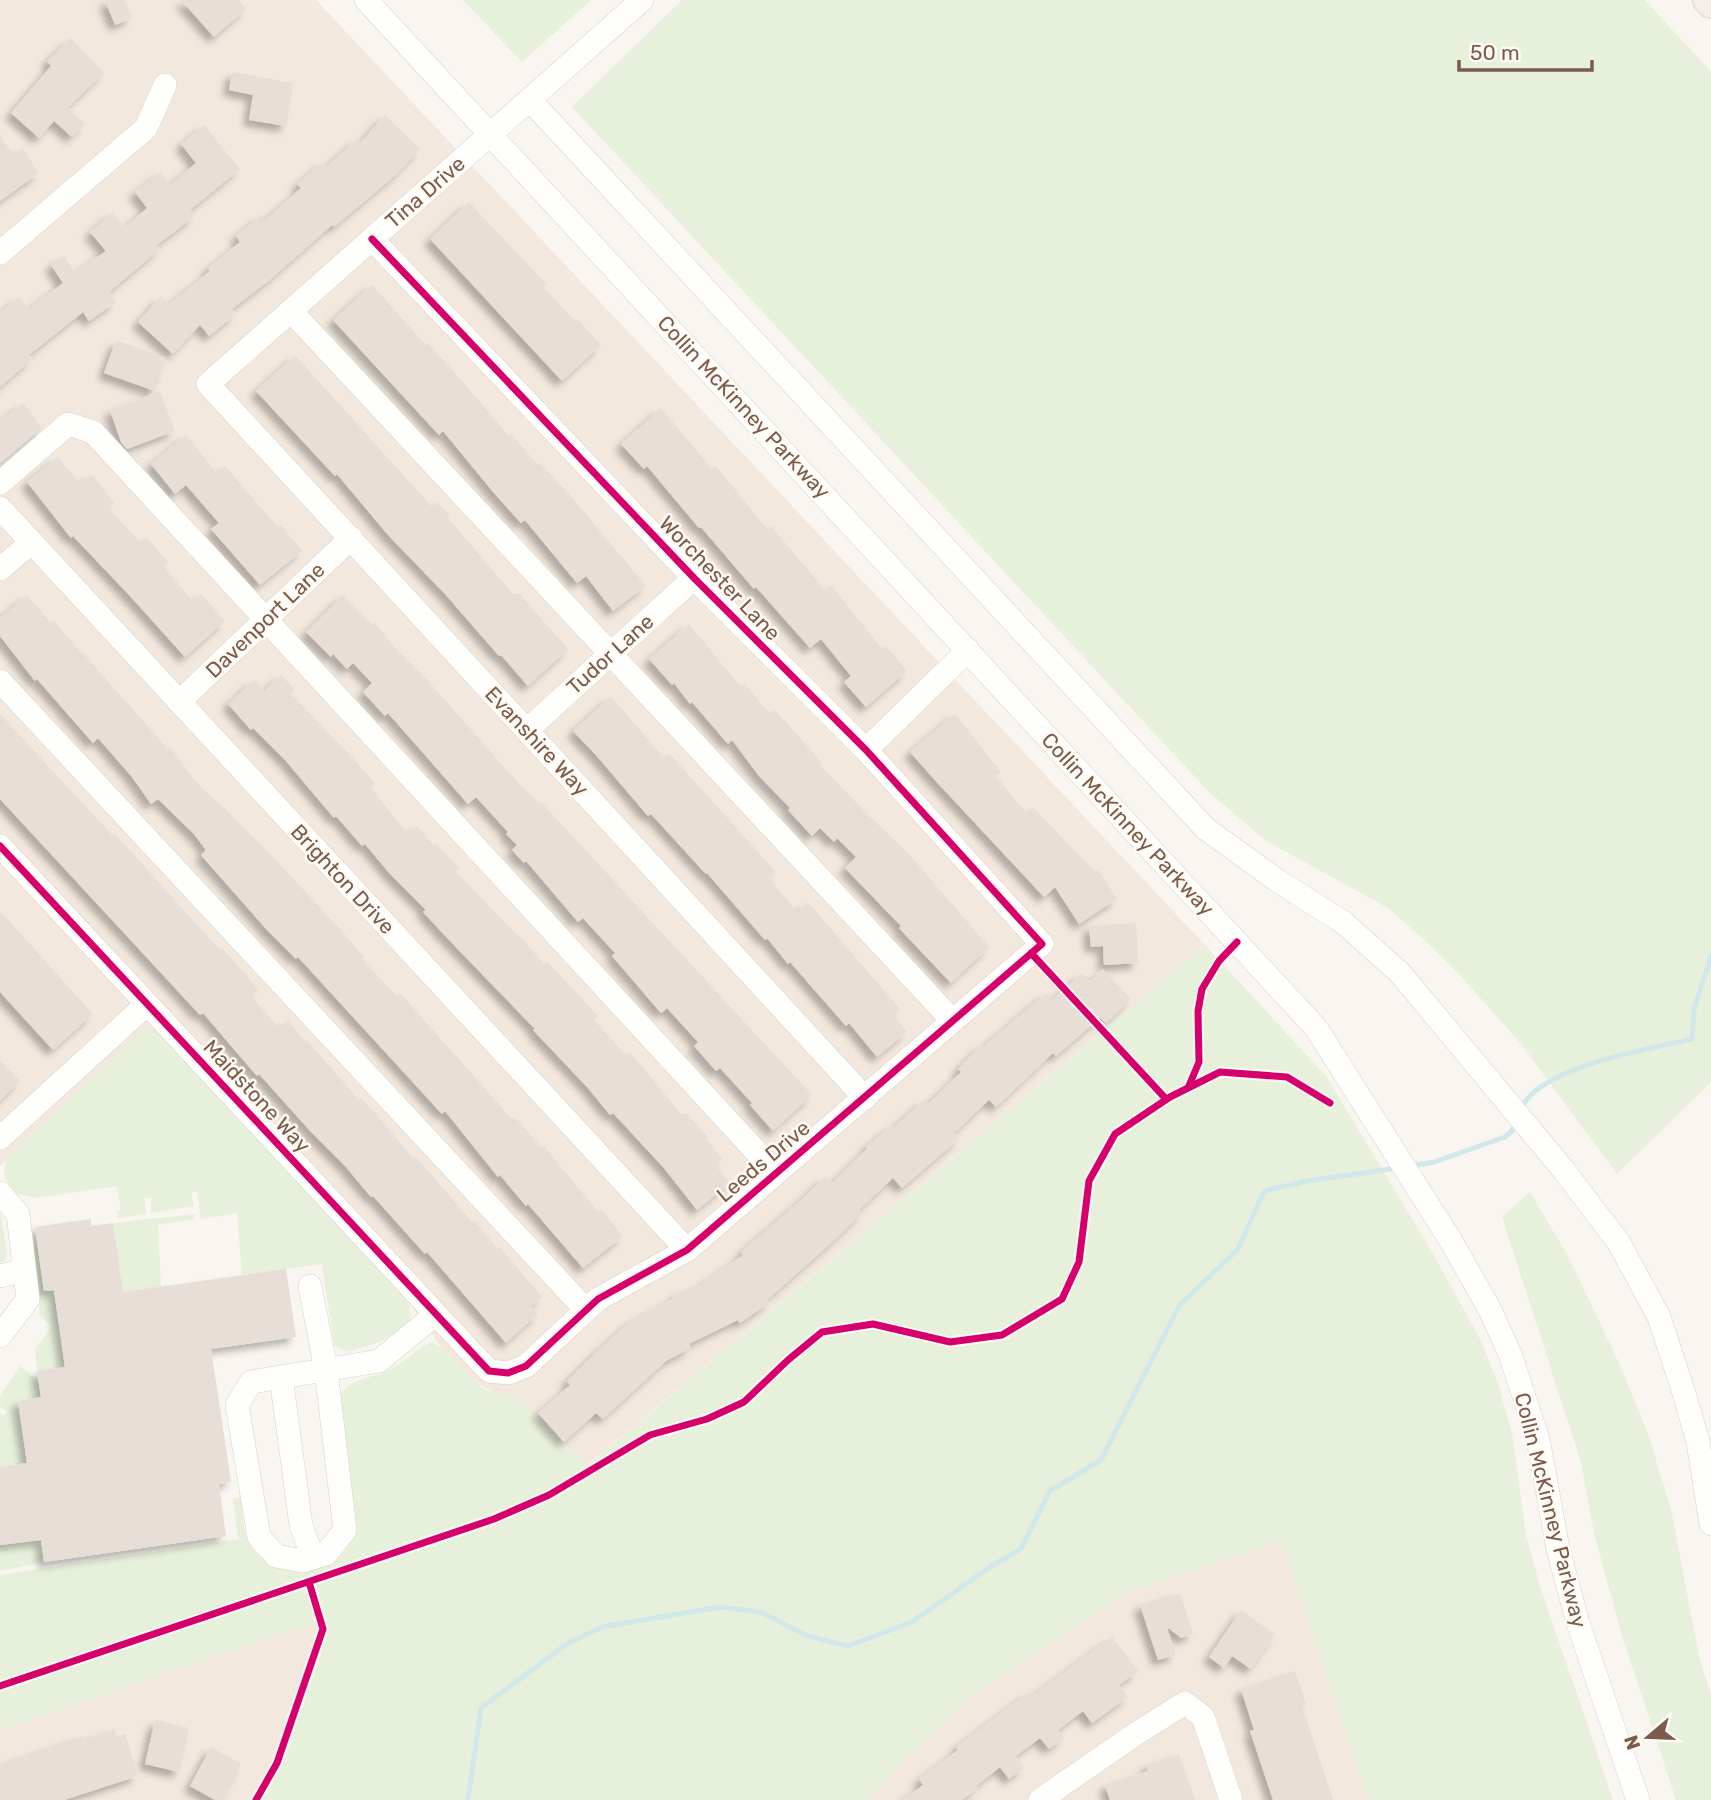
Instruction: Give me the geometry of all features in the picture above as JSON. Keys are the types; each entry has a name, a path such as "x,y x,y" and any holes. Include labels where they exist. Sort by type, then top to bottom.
{"main road":[{"path":"1707,0 1711,4"}],"street":[{"name":"Collin McKinney Parkway","path":"366,0 1316,1028 1451,1241 1490,1310 1510,1354 1538,1439 1558,1549 1578,1623 1638,1800"},
{"name":"Tina Drive","path":"208,384 642,0"},
{"path":"0,253 146,128 165,85"},
{"path":"530,100 1206,829 1278,881 1344,923 1400,973 1438,1017 1562,1168 1619,1243 1659,1317 1698,1442 1711,1524"},
{"name":"Worchester Lane","path":"372,239 694,578 866,750 1042,944"},
{"path":"291,311 953,1021"},
{"name":"Evanshire Way","path":"208,384 864,1098"},
{"path":"0,483 68,424 93,432 776,1173"},
{"name":"Brighton Drive","path":"0,508 687,1250"},
{"name":"Davenport Lane","path":"179,702 351,538"},
{"path":"0,569 32,542"},
{"name":"Tudor Lane","path":"527,730 694,578"},
{"path":"866,750 968,650"},
{"path":"0,681 586,1310"},
{"name":"Maidstone Way","path":"0,846 489,1371"},
{"name":"Leeds Drive","path":"489,1371 508,1373 526,1366 598,1299 687,1250 1042,944"},
{"path":"0,1138 147,1004"},
{"path":"0,1193 18,1214 28,1298 0,1336"},
{"path":"0,1276 24,1270"},
{"path":"310,1286 326,1370 345,1530 326,1554 303,1561 276,1556 258,1537 237,1405 251,1382 326,1370 379,1361 436,1314"},
{"path":"282,1377 301,1525 313,1558"},
{"path":"1040,1800 1137,1732 1185,1703 1203,1717 1231,1800"}],"shaded area":[{"path":"0,0 316,0 1205,945 586,1466 513,1393 494,1394 469,1376 440,1345 407,1300 145,1031 0,1166"},
{"path":"1281,1541 1368,1800 870,1800 898,1766 972,1695 1127,1592"},
{"path":"321,1619 323,1629 277,1763 256,1800 0,1800 0,1731"}],"green space":[{"path":"463,0 591,0 522,62"},
{"path":"682,0 1645,0 1711,72 1711,1082 1617,1174 1522,1045 1459,974 1388,908 1265,840 1209,792 572,107"},
{"path":"1205,945 1326,1076 1432,1252 1480,1339 1497,1381 1512,1433 1526,1535 1540,1586 1613,1800 1368,1800 1281,1541 1127,1592 972,1695 898,1766 870,1800 256,1800 277,1763 323,1629 321,1620 0,1731 0,1690 498,1522 533,1508 596,1473 586,1466 549,1491 496,1513 0,1681 0,1575 238,1539 233,1498 241,1497 247,1537 261,1558 283,1569 296,1570 308,1570 331,1562 343,1553 353,1537 339,1397 356,1381 386,1372 431,1342 439,1346 488,1391 498,1394 513,1393 587,1466"},
{"path":"145,1030 162,1035 407,1300 411,1315 401,1330 362,1348 346,1352 334,1345 322,1264 242,1275 237,1213 201,1219 197,1191 191,1193 194,1206 151,1213 151,1198 144,1198 146,1214 118,1218 117,1211 121,1211 117,1186 36,1198 17,1194 4,1175 7,1158"},
{"path":"1530,1192 1569,1258 1619,1363 1648,1434 1671,1509 1699,1657 1711,1695 1711,1800 1676,1800 1622,1636 1594,1533 1581,1462 1502,1217"},
{"path":"0,1209 7,1253 6,1260 0,1263"},
{"path":"194,1214 195,1219 158,1225 161,1287 123,1292 113,1223"},
{"path":"37,1244 44,1290 54,1290 65,1367 37,1371 35,1350 51,1327 40,1315 33,1248"},
{"path":"20,1366 39,1382 41,1397 27,1463 0,1467 0,1413 4,1415 7,1412 0,1407 0,1396"},
{"path":"41,1540 44,1562 0,1571 0,1545"}],"building":[{"path":"105,0 125,0 132,18 115,25"},
{"path":"181,0 238,0 246,9 214,37"},
{"path":"71,38 104,73 67,108 85,123 72,137 54,121 39,138 11,113 51,66 47,61"},
{"path":"232,72 293,83 286,126 249,120 253,95 229,90"},
{"path":"385,115 420,149 398,173 232,309 236,314 209,336 200,325 173,354 138,322 161,296 169,304 210,271 208,268 240,242 236,236 261,215 265,220 301,188 297,184 323,162 327,166 357,139 360,143"},
{"path":"204,125 240,169 190,210 195,216 157,245 160,249 109,292 116,302 89,321 83,312 29,355 32,359 0,387 0,312 19,297 29,309 63,283 51,265 64,256 75,272 106,251 90,232 113,212 125,227 147,208 135,192 161,172 171,184 196,163 181,144"},
{"path":"0,136 13,154 22,148 39,173 0,201"},
{"path":"469,202 546,284 543,287 575,321 578,319 601,345 562,381 430,239"},
{"path":"372,285 426,345 428,343 509,436 511,434 538,465 540,463 569,494 646,586 613,611 586,576 577,583 525,520 521,523 494,493 443,431 439,435 333,320"},
{"path":"116,340 166,358 155,391 104,373"},
{"path":"295,355 432,507 437,502 514,595 518,592 568,649 528,686 388,535 337,474 335,476 256,391"},
{"path":"160,391 175,431 127,449 121,442 110,410"},
{"path":"24,403 42,428 0,463 0,420"},
{"path":"661,408 712,469 716,466 767,529 771,526 825,590 831,585 882,649 886,646 907,671 866,707 844,682 851,676 821,639 810,648 756,587 754,589 701,527 699,528 647,466 644,469 621,444"},
{"path":"186,435 217,473 225,466 302,551 260,585 211,529 219,523 186,485 175,494 151,464"},
{"path":"58,457 80,484 92,475 114,503 108,508 140,542 146,537 168,562 163,566 193,601 201,594 225,621 185,657 73,536 71,538 27,482"},
{"path":"27,595 51,623 54,621 168,749 170,747 197,783 253,836 341,930 364,957 362,959 397,996 400,993 512,1119 515,1117 542,1148 544,1146 598,1212 601,1209 623,1236 583,1268 528,1204 526,1206 500,1175 498,1177 445,1111 442,1114 298,957 296,959 267,930 201,855 206,850 194,834 158,799 151,804 98,738 93,743 37,679 35,681 0,636 0,618"},
{"path":"343,595 373,625 375,623 520,785 541,802 812,1095 773,1131 720,1068 716,1071 694,1046 698,1042 667,1008 661,1013 612,956 615,953 583,918 578,922 526,861 524,863 512,850 517,845 476,797 468,804 388,713 385,716 363,692 372,683 353,663 347,669 333,654 331,657 306,632"},
{"path":"689,624 741,687 745,684 770,714 775,710 823,764 821,766 908,853 989,947 951,983 845,868 856,857 837,838 834,842 820,828 812,836 759,776 732,740 728,744 692,702 690,704 674,683 672,685 649,659"},
{"path":"281,675 295,690 291,694 375,783 370,787 408,834 417,826 433,845 435,843 459,868 456,872 544,964 547,961 598,1016 594,1020 626,1055 630,1052 682,1115 685,1112 708,1137 706,1139 722,1159 715,1165 730,1183 697,1210 664,1168 613,1113 610,1115 533,1030 535,1029 423,912 426,910 365,844 362,846 336,816 334,818 286,761 253,728 251,730 228,704 254,680 264,691"},
{"path":"611,696 664,758 669,753 776,872 769,878 797,912 808,902 900,1009 893,1015 907,1032 877,1057 849,1023 846,1026 790,962 788,964 767,938 765,940 651,814 648,816 573,731"},
{"path":"0,714 249,978 258,990 251,996 279,1028 288,1021 305,1041 307,1040 359,1100 361,1098 414,1159 416,1157 472,1222 474,1220 498,1249 500,1247 542,1297 531,1306 538,1314 506,1343 427,1252 425,1254 373,1196 371,1197 259,1074 257,1076 203,1013 200,1015 0,799"},
{"path":"955,714 1001,772 996,776 1026,813 1033,807 1095,872 1098,870 1117,899 1079,924 1055,887 1044,897 910,752"},
{"path":"0,911 93,1014 53,1050 0,992"},
{"path":"1136,923 1138,963 1104,965 1103,946 1091,947 1089,926"},
{"path":"1103,969 1131,999 1106,1023 1100,1018 1056,1056 1053,1053 996,1107 989,1100 954,1133 959,1139 902,1188 893,1178 859,1210 862,1213 839,1236 767,1300 769,1303 740,1323 738,1320 689,1344 691,1348 666,1361 603,1419 596,1413 564,1442 538,1413 570,1385 567,1381 631,1321 688,1288 690,1292 743,1255 741,1252 825,1176 832,1183 868,1148 866,1147 892,1125 894,1127 924,1100 928,1104 961,1072 958,1069 981,1045 983,1047 1046,993 1052,1000 1082,973 1090,981"},
{"path":"0,1061 20,1081 0,1101"},
{"path":"91,1219 91,1226 113,1223 123,1292 286,1269 296,1337 211,1349 231,1482 219,1484 226,1536 44,1562 41,1540 0,1545 0,1467 27,1463 18,1401 41,1397 37,1371 65,1367 54,1290 44,1291 35,1227"},
{"path":"1180,1593 1193,1634 1181,1638 1167,1627 1176,1655 1158,1660 1140,1605"},
{"path":"1241,1610 1275,1634 1251,1669 1232,1656 1224,1668 1209,1657"},
{"path":"1112,1637 1138,1671 1119,1685 1128,1697 1092,1723 1083,1711 1058,1730 1064,1738 1049,1749 1040,1738 1016,1756 1024,1768 1009,1779 1000,1767 962,1800 903,1800 923,1785 919,1779 958,1750 956,1747 1029,1692 1032,1696"},
{"path":"1295,1671 1306,1704 1302,1706 1333,1800 1273,1800 1250,1731 1254,1730 1241,1689"},
{"path":"155,1720 189,1728 179,1772 145,1764"},
{"path":"114,1729 117,1737 125,1734 138,1776 64,1800 0,1800 0,1764 82,1736 83,1740"},
{"path":"211,1747 241,1764 222,1800 215,1800 190,1786"},
{"path":"1179,1754 1195,1800 1110,1800 1105,1785 1148,1771 1146,1765"}],"waterway":[{"path":"1521,1109 1532,1094 1549,1081 1572,1071 1624,1054 1692,1039 1694,1009 1711,956"},
{"path":"1410,1166 1434,1162 1505,1137 1512,1131 1516,1121"},
{"path":"468,1800 481,1708 568,1643 602,1627 720,1607 761,1612 807,1636 848,1646 912,1622 990,1567 1021,1549 1050,1491 1101,1460 1179,1306 1238,1249 1264,1191 1307,1181 1397,1168"}],"cycle path":[{"path":"0,846 489,1371 508,1373 526,1366 598,1299 687,1250 1042,944 866,750 694,578 372,239"},
{"path":"1188,1088 1199,1062 1198,1011 1202,989 1219,961 1237,942"},
{"path":"1031,953 1166,1099"},
{"path":"0,1686 494,1519 549,1495 650,1435 707,1419 744,1402 822,1332 873,1324 950,1342 1002,1335 1062,1299 1079,1262 1089,1181 1115,1134 1170,1097 1220,1072 1287,1077 1330,1103"},
{"path":"256,1800 277,1763 323,1629 309,1582"}]}
